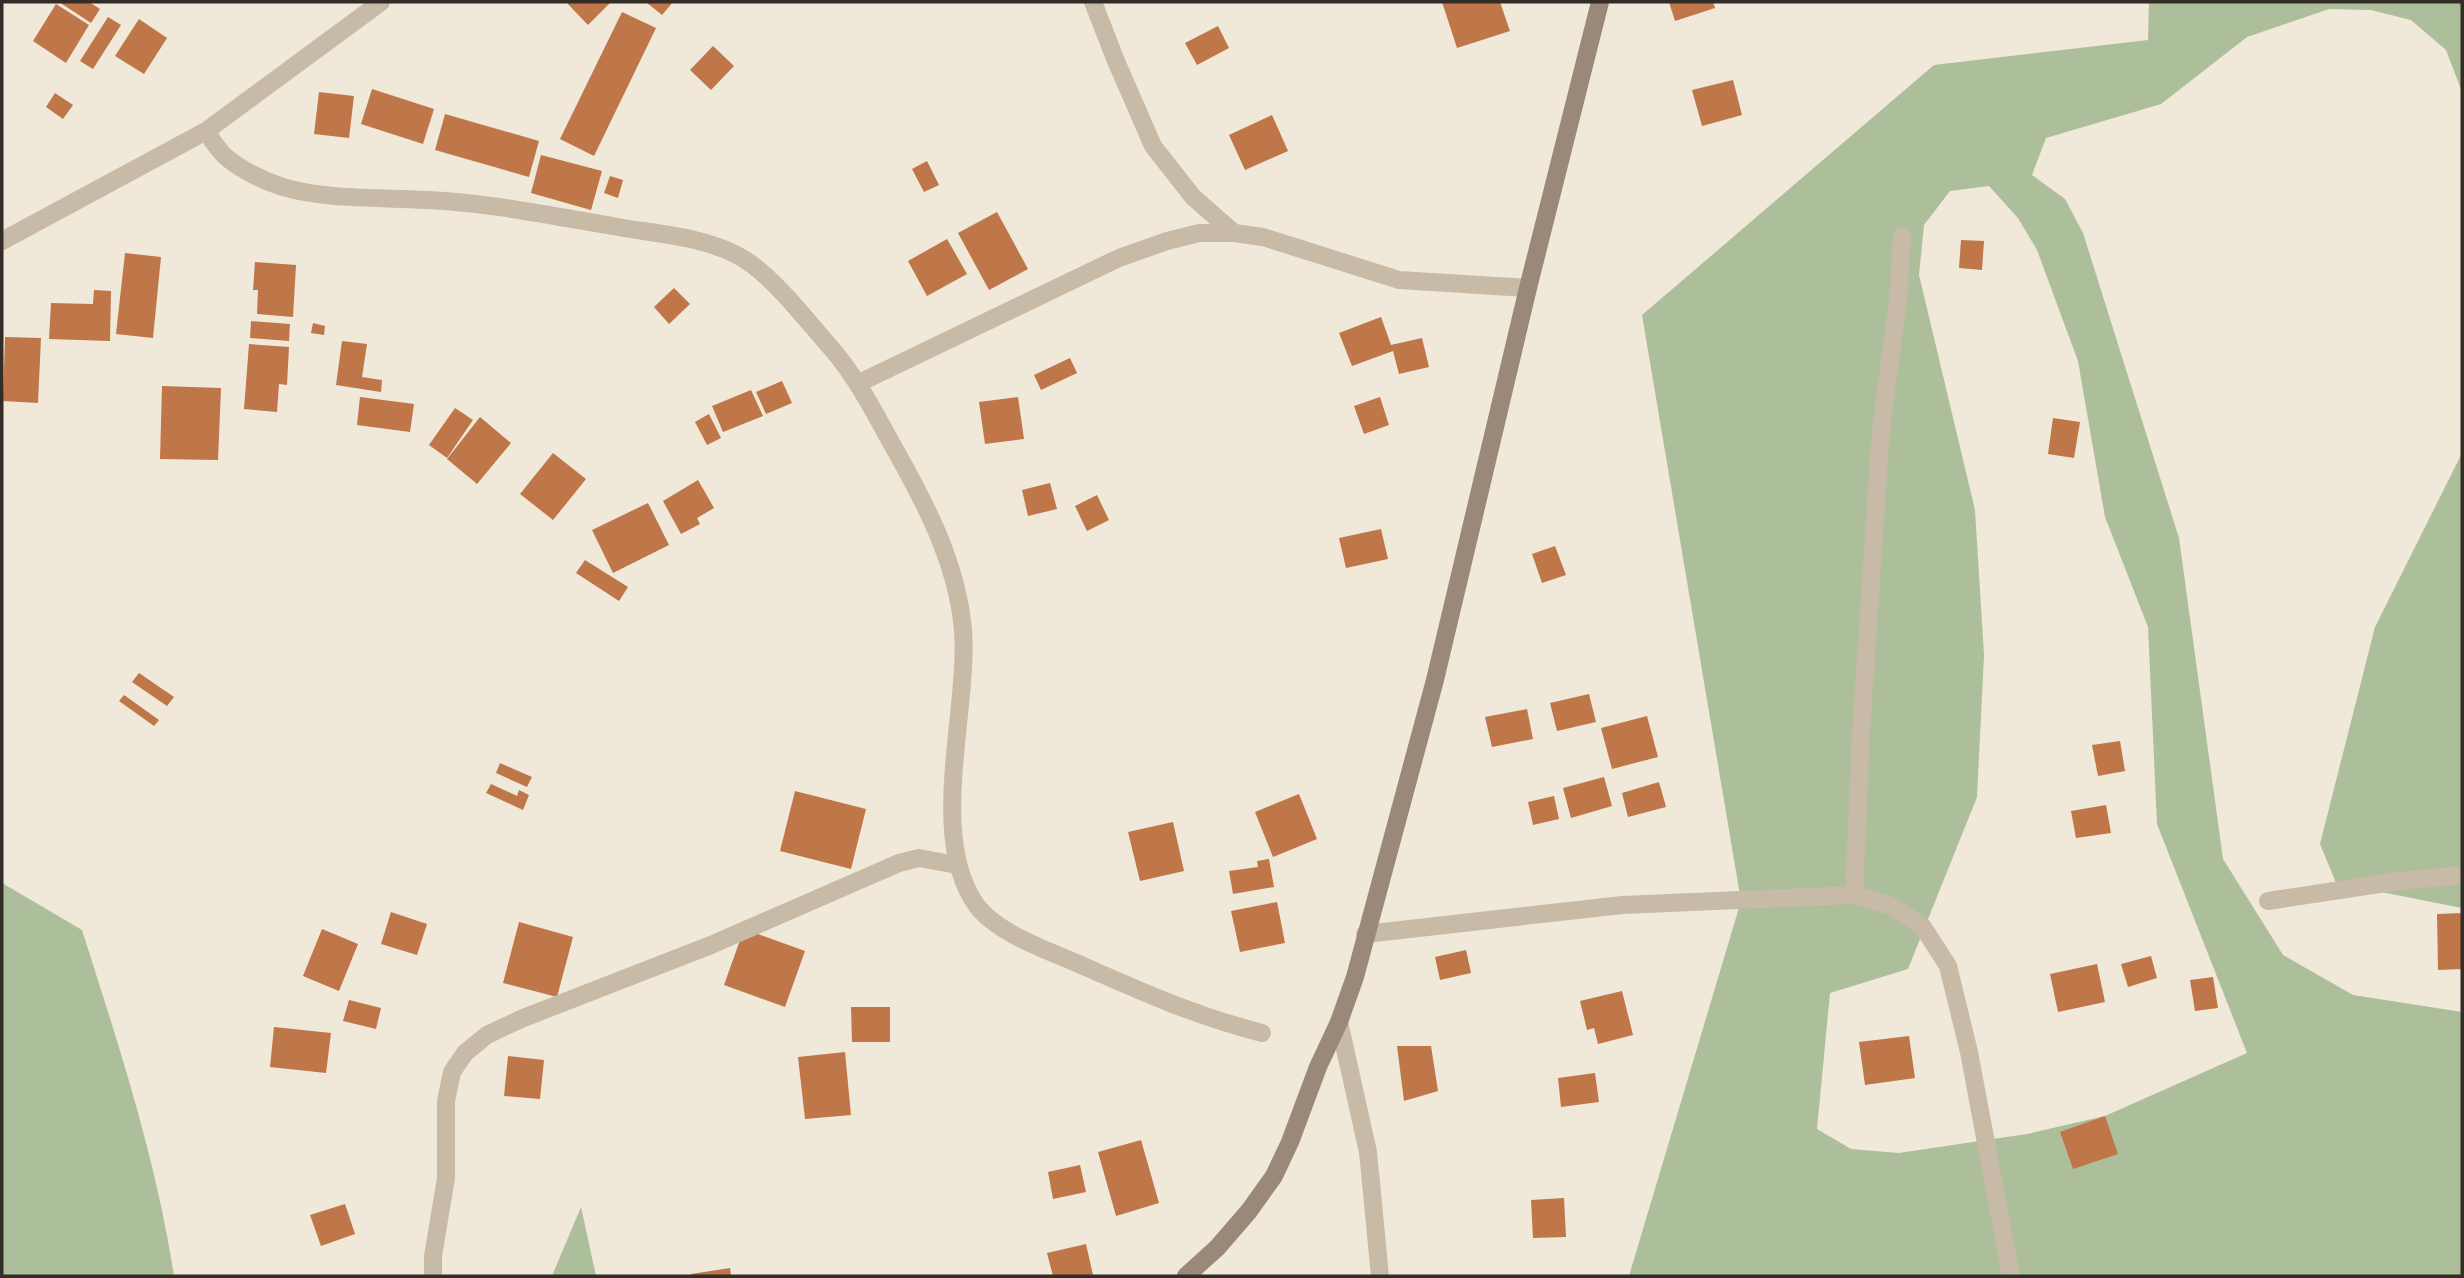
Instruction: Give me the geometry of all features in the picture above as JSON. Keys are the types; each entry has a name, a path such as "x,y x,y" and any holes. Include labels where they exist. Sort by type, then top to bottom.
{"street":[{"path":"2,241 206,131 381,2"},
{"path":"1093,2 1153,146 1193,197 1234,233"},
{"path":"1186,1276 1217,1248 1249,1211 1274,1175 1339,1023 1354,977 1435,680 1528,288 1600,2"},
{"path":"206,131 225,156 256,176 284,187 365,197 502,207 703,240 737,255 760,270 859,383 916,486 943,548 958,592 963,633 952,835 957,865 966,890 981,911 1033,945 1196,1014 1262,1033"},
{"path":"859,383 1119,258 1199,233 1234,233 1263,237 1399,280 1528,288"},
{"path":"1854,895 1861,732 1880,442 1898,300 1902,236"},
{"path":"433,1276 433,1256 446,1178 446,1101 452,1072 465,1054 487,1035 575,997 711,945 899,863 919,858 957,865"},
{"path":"2268,901 2399,881 2462,875"},
{"path":"1365,934 1622,905 1854,895 1891,906 1923,927 1948,966 1969,1052 2011,1276"},
{"path":"1339,1023 1368,1153 1380,1276"}],"green space":[{"path":"2149,2 2462,2 2462,92 2446,50 2411,20 2371,10 2329,9 2247,37 2161,104 2046,138 2032,175 2065,199 2083,233 2179,538 2223,859 2283,955 2353,995 2462,1012 2462,1276 1629,1276 1741,901 1642,315 1934,65 2148,40","holes":["1989,186 2018,218 2037,250 2078,361 2105,517 2148,627 2157,824 2247,1053 2105,1116 2027,1134 1899,1153 1851,1149 1817,1129 1830,993 1908,969 1977,797 1984,655 1975,510 1919,275 1924,225 1950,191"]},
{"path":"2462,453 2462,908 2336,883 2320,844 2375,627"},
{"path":"2,883 82,930 146,1144 174,1276 2,1276"},
{"path":"581,1207 596,1276 552,1276"}],"building":[{"path":"59,2 89,2 100,9 91,23"},
{"path":"566,2 611,2 588,25"},
{"path":"646,2 673,2 662,15"},
{"path":"1442,2 1500,2 1510,31 1457,48"},
{"path":"1669,2 1713,2 1715,8 1675,21"},
{"path":"56,4 89,25 66,63 33,41"},
{"path":"622,12 656,28 594,156 560,139"},
{"path":"108,17 121,25 93,69 80,61"},
{"path":"139,19 167,38 144,74 115,56"},
{"path":"1218,26 1229,48 1197,65 1185,43"},
{"path":"713,46 734,66 711,90 690,70"},
{"path":"1733,80 1742,115 1702,126 1692,90"},
{"path":"372,89 434,109 423,144 361,124"},
{"path":"319,92 354,96 349,138 314,134"},
{"path":"55,93 73,105 63,119 46,107"},
{"path":"445,114 539,141 529,177 435,150"},
{"path":"1272,115 1288,151 1245,170 1229,135"},
{"path":"541,155 602,171 591,210 531,193"},
{"path":"927,161 939,185 924,192 912,169"},
{"path":"610,176 623,180 618,198 604,193"},
{"path":"997,212 1028,269 989,290 958,233"},
{"path":"947,239 967,274 927,296 908,261"},
{"path":"1961,240 1984,241 1982,270 1959,268"},
{"path":"125,253 161,257 153,338 116,334"},
{"path":"255,262 296,265 293,317 257,314 258,290 253,290"},
{"path":"674,288 690,304 669,324 654,307"},
{"path":"94,290 111,291 110,341 49,339 51,303 93,304"},
{"path":"1381,317 1391,345 1422,338 1429,367 1399,374 1393,351 1352,366 1339,333"},
{"path":"251,321 290,324 289,341 250,338"},
{"path":"313,323 325,326 324,335 311,333"},
{"path":"5,337 41,338 38,403 3,401"},
{"path":"342,341 367,344 362,377 382,380 381,392 336,385"},
{"path":"249,344 289,347 287,385 279,384 277,412 244,409"},
{"path":"1070,358 1077,373 1041,390 1034,375"},
{"path":"782,381 792,403 766,414 756,392"},
{"path":"162,386 221,388 218,460 160,459"},
{"path":"751,390 763,416 723,432 712,406"},
{"path":"360,397 414,404 410,432 357,425"},
{"path":"1018,397 1024,439 985,444 979,402"},
{"path":"1380,397 1389,425 1364,434 1354,406"},
{"path":"455,408 473,420 447,458 429,445"},
{"path":"709,414 721,438 707,445 695,422"},
{"path":"480,417 511,443 477,484 447,459"},
{"path":"2053,418 2080,422 2074,458 2048,454"},
{"path":"553,453 586,479 553,520 520,494"},
{"path":"698,480 714,508 697,518 700,524 681,534 663,501"},
{"path":"1050,483 1057,509 1028,516 1022,490"},
{"path":"1097,495 1109,520 1087,531 1075,506"},
{"path":"648,503 669,545 613,573 592,530"},
{"path":"1381,529 1388,559 1346,568 1339,538"},
{"path":"1555,546 1566,575 1542,583 1532,554"},
{"path":"585,560 628,587 619,601 576,573"},
{"path":"139,673 174,697 167,706 132,682"},
{"path":"1589,694 1596,722 1557,731 1550,703"},
{"path":"124,695 159,720 154,726 119,701"},
{"path":"1527,709 1533,739 1492,747 1485,717"},
{"path":"1647,716 1658,757 1612,769 1601,728"},
{"path":"2120,741 2125,771 2098,776 2092,745"},
{"path":"500,763 532,777 527,787 496,773"},
{"path":"1604,777 1612,806 1571,818 1563,788"},
{"path":"1659,782 1666,807 1628,817 1622,793"},
{"path":"491,784 517,796 519,790 529,795 523,810 486,793"},
{"path":"795,791 866,809 851,869 780,851"},
{"path":"1299,794 1317,839 1273,857 1255,812"},
{"path":"1554,796 1559,819 1533,825 1528,802"},
{"path":"2106,805 2111,833 2076,838 2071,811"},
{"path":"1173,822 1184,871 1140,881 1128,832"},
{"path":"1269,859 1274,887 1233,894 1229,871 1258,867 1257,861"},
{"path":"1277,902 1285,943 1240,952 1231,911"},
{"path":"391,912 427,924 417,955 381,944"},
{"path":"2462,913 2462,969 2438,970 2437,914"},
{"path":"519,922 573,937 557,997 503,983"},
{"path":"322,929 358,944 339,991 303,976"},
{"path":"744,929 805,951 785,1007 724,985"},
{"path":"1466,950 1471,973 1440,980 1435,957"},
{"path":"2151,956 2157,978 2128,987 2121,964"},
{"path":"2097,964 2105,1002 2058,1012 2050,974"},
{"path":"2213,977 2218,1008 2195,1011 2190,980"},
{"path":"1622,991 1633,1035 1598,1044 1594,1028 1587,1030 1580,1001"},
{"path":"349,1000 381,1008 376,1029 343,1021"},
{"path":"851,1007 890,1007 890,1042 852,1042"},
{"path":"274,1027 331,1033 326,1073 270,1067"},
{"path":"1909,1036 1915,1078 1865,1085 1859,1042"},
{"path":"1397,1046 1431,1046 1438,1091 1404,1101"},
{"path":"845,1052 851,1115 805,1119 798,1057"},
{"path":"508,1056 544,1060 540,1099 504,1096"},
{"path":"1595,1073 1599,1102 1561,1107 1558,1078"},
{"path":"2105,1116 2118,1154 2073,1169 2060,1132"},
{"path":"1141,1140 1159,1203 1116,1216 1098,1152"},
{"path":"1080,1165 1086,1192 1053,1199 1048,1172"},
{"path":"1564,1198 1566,1237 1533,1238 1531,1200"},
{"path":"345,1204 355,1234 321,1246 310,1215"},
{"path":"1086,1244 1093,1275 1053,1276 1047,1253"},
{"path":"730,1268 731,1276 691,1276 691,1274"}]}
